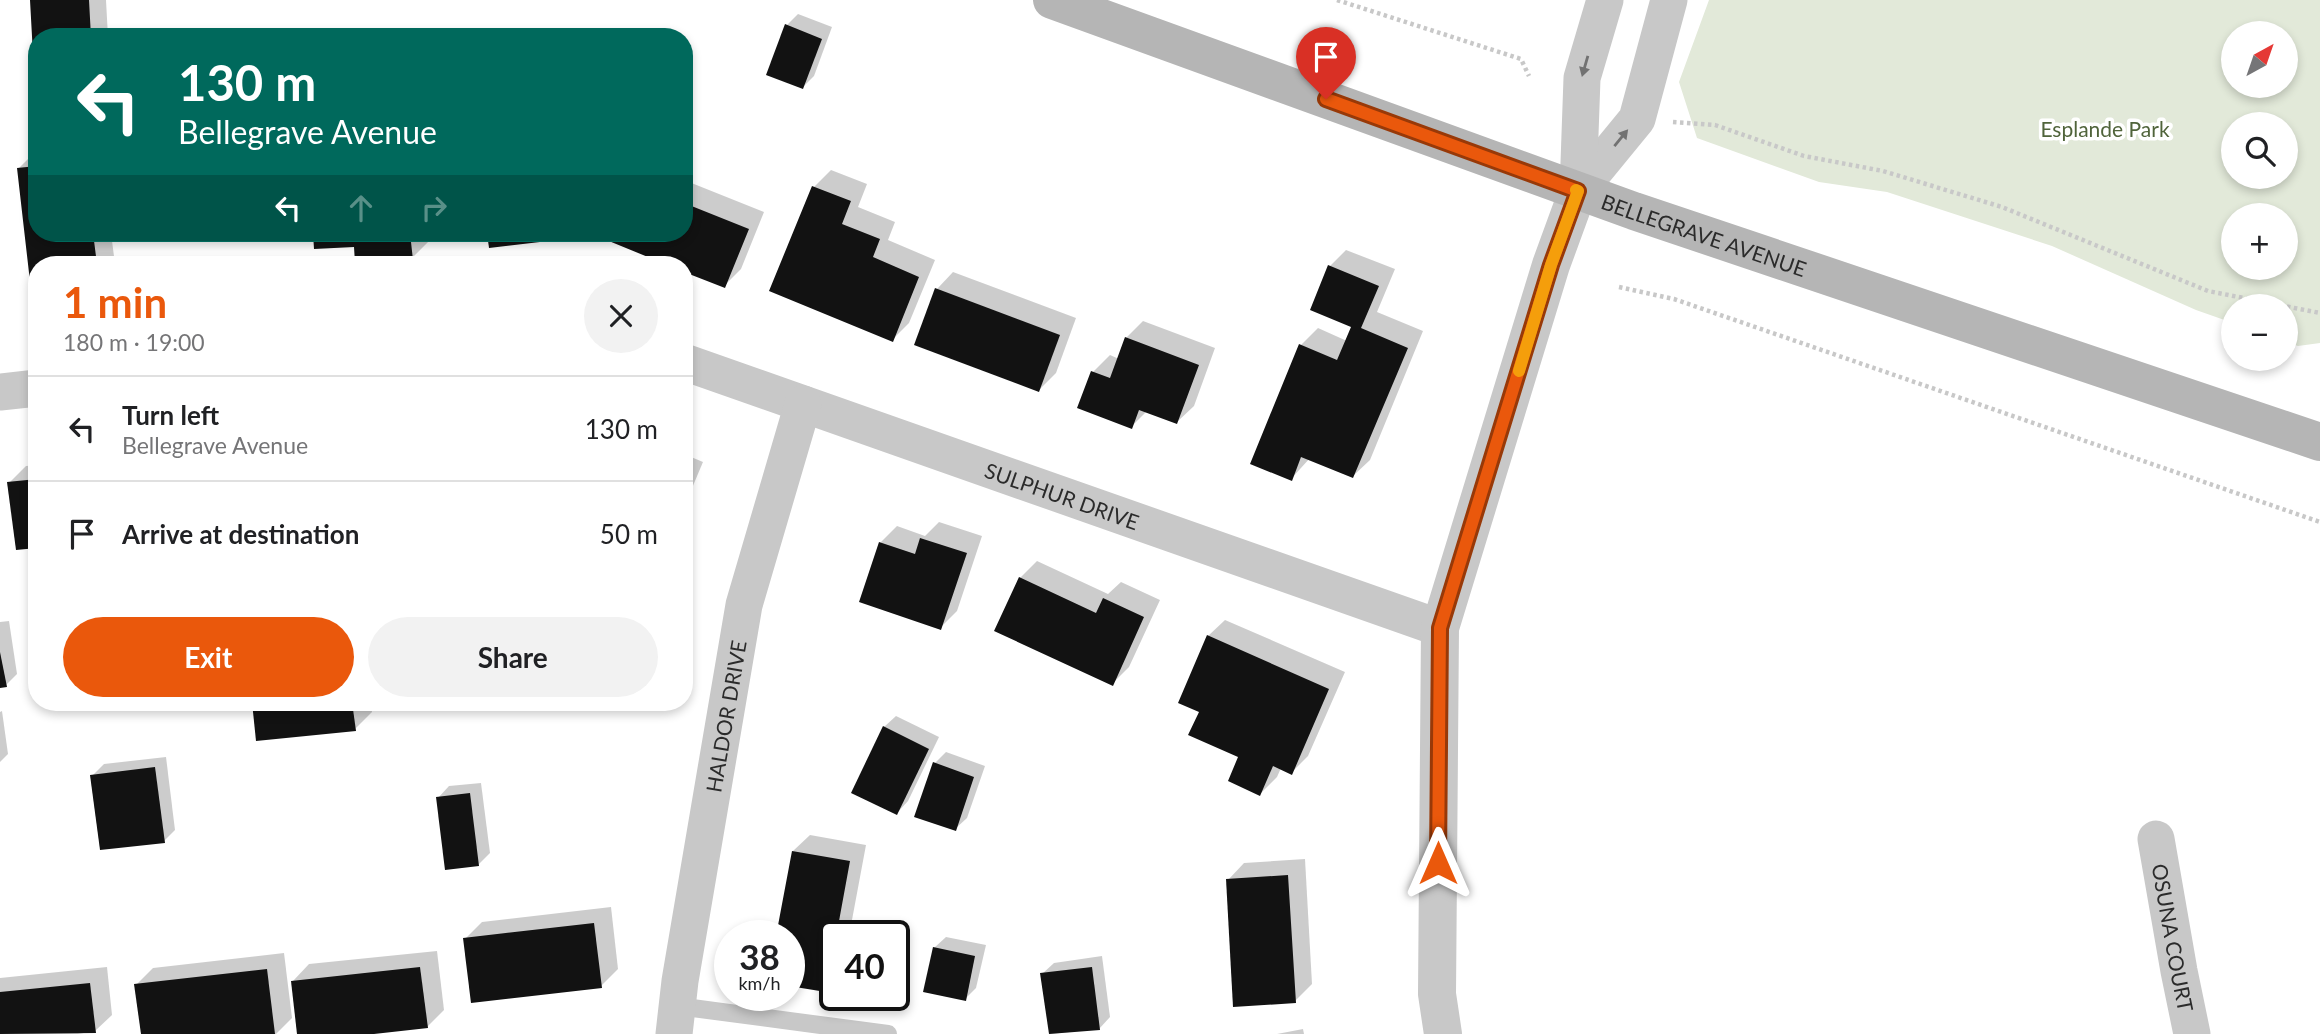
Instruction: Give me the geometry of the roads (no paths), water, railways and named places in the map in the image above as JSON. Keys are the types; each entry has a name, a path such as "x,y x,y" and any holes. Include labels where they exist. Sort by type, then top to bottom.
{"main road":[{"name":"BELLEGRAVE AVENUE","path":"1052,0 1578,191 1893,300 2320,442"}],"street":[{"path":"1443,1034 1437,994 1440,628 1551,265 1578,191 1582,78 1605,0"},
{"path":"1578,191 1637,119 1669,0"},
{"name":"SULPHUR DRIVE","path":"693,365 1440,628"},
{"path":"0,392 28,389"},
{"name":"HALDOR DRIVE","path":"676,1020 744,605 803,404"},
{"name":"OSUNA COURT","path":"2156,839 2192,1034"}],"lane":[{"path":"676,1020 888,1034"}],"park label":[{"name":"Esplande Park","path":"2105,128"}]}
